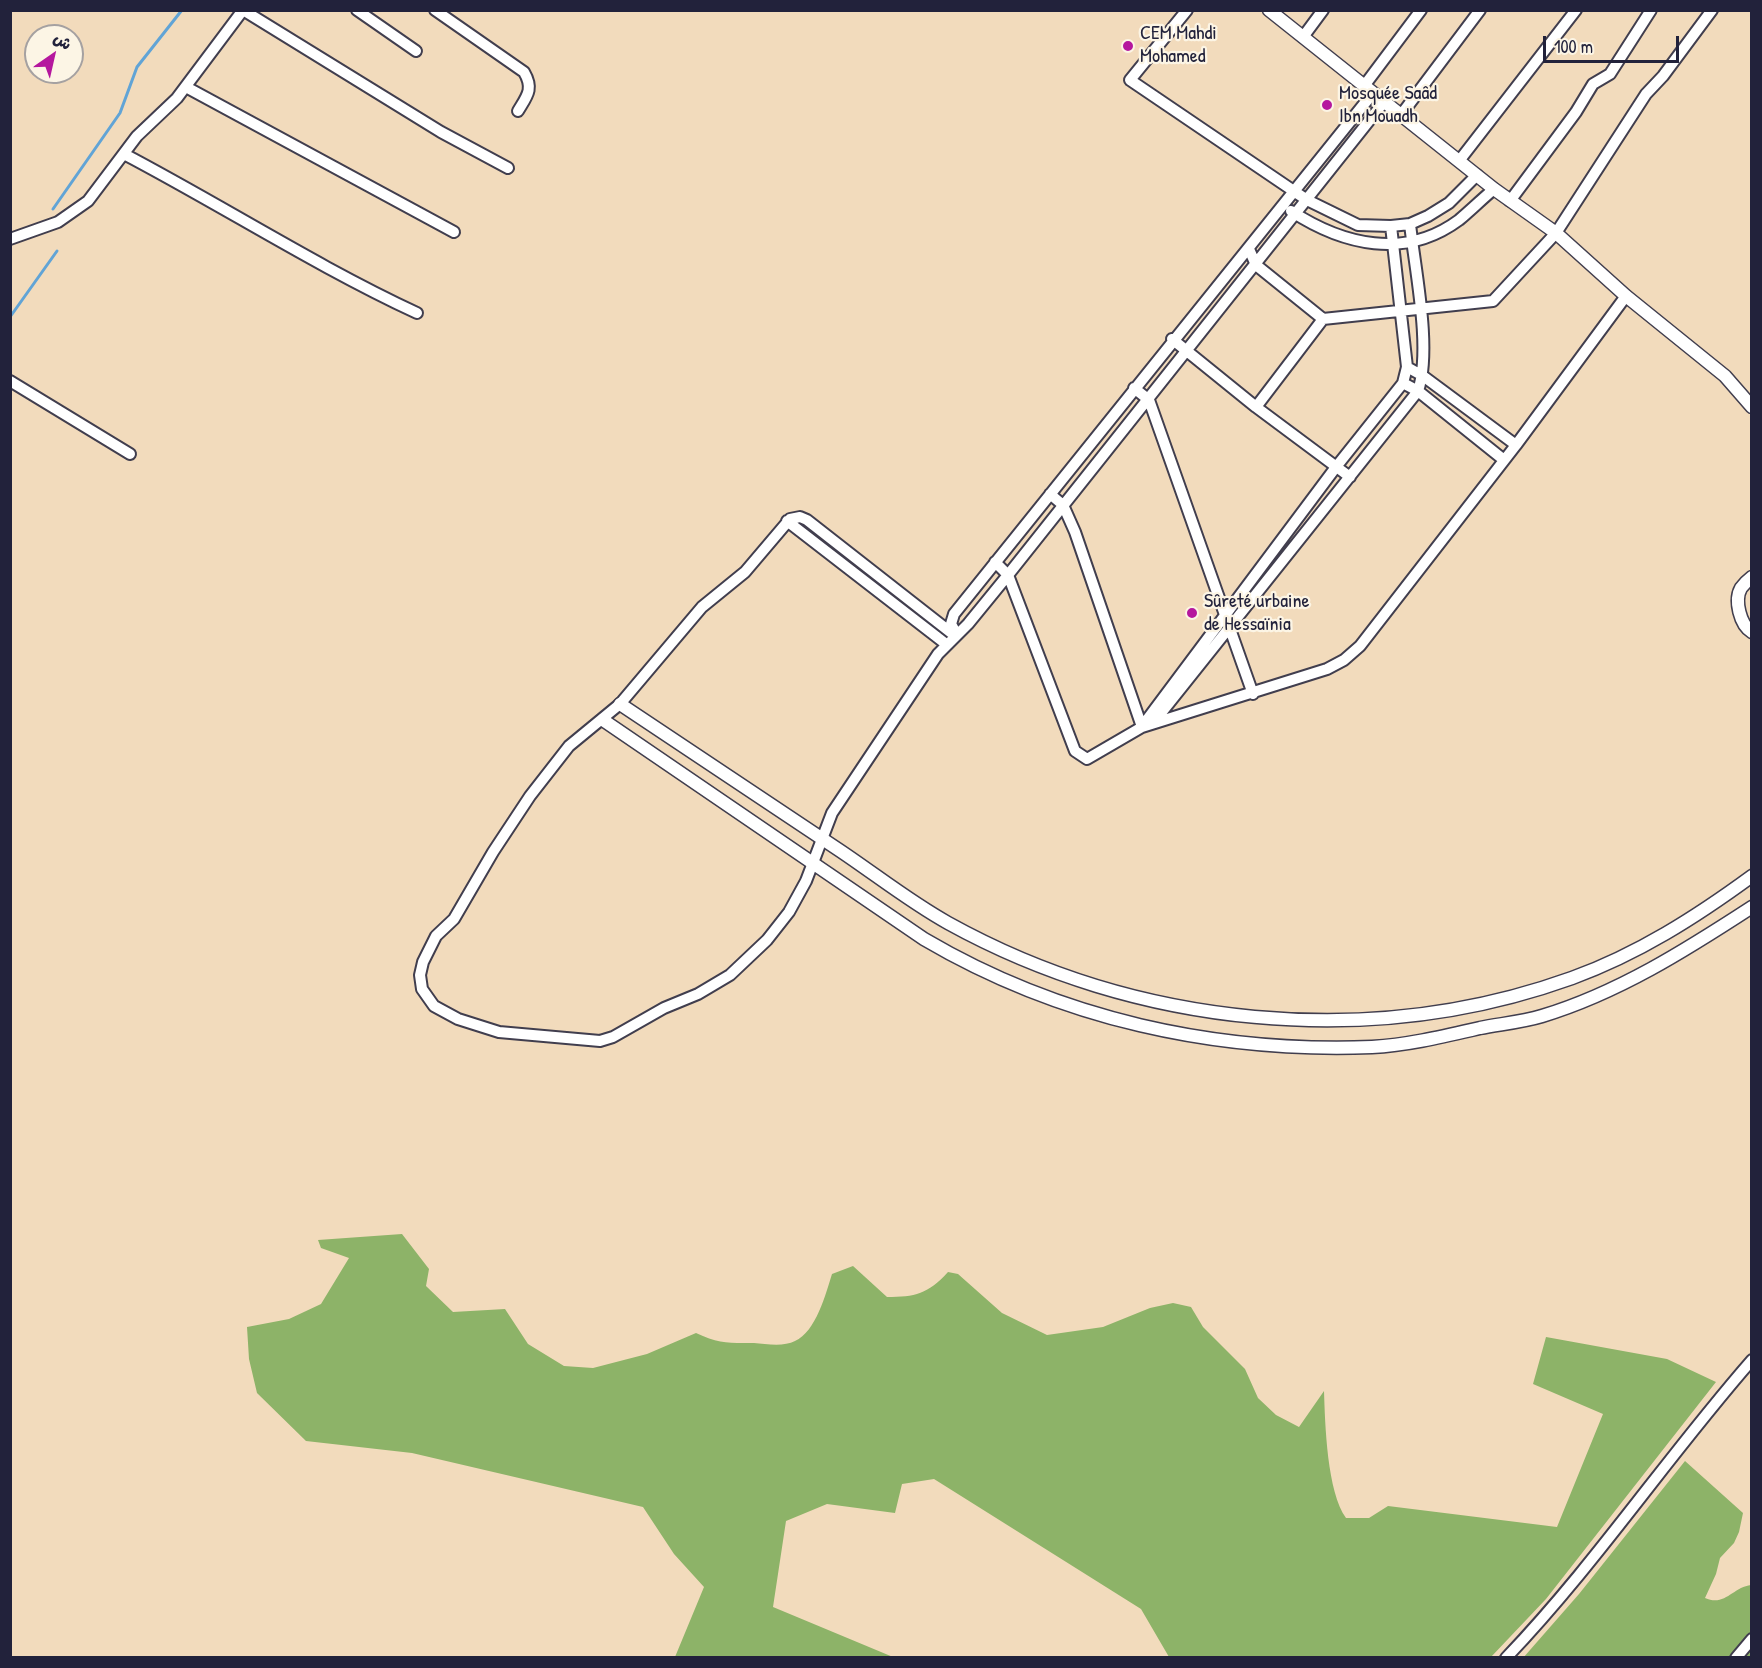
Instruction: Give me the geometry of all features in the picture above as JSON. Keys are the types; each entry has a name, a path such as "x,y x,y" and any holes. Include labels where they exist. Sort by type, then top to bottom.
{"street":[{"path":"10,239 58,222 74,213 100,188 137,136 186,87 243,10 441,132 508,168"},
{"path":"357,10 416,51"},
{"path":"435,10 524,72 530,82 531,91 518,111"},
{"path":"1187,10 1130,80 1307,200 1358,225 1410,224 1449,203 1477,175"},
{"path":"1269,10 1494,189 1556,233 1626,296 1725,376 1752,408"},
{"path":"1303,37 1323,10"},
{"path":"955,634 951,628 952,617 1172,339 1294,192 1369,89 1421,10"},
{"path":"1401,115 1480,10"},
{"path":"1459,161 1576,10"},
{"path":"1510,201 1576,112 1593,84 1610,75 1650,10"},
{"path":"1249,249 1256,265 1323,319 1493,301 1556,233 1646,94 1663,76 1712,10"},
{"path":"186,87 454,231"},
{"path":"955,634 804,518 793,517 787,521 745,572 702,607 620,704 575,741 551,769 493,852 454,919 436,936 420,975 422,989 434,1006 458,1019 499,1032 588,1042 607,1040 655,1012 717,985 743,964 789,912 802,890 820,838 838,804 946,644 968,624 1008,575 1384,102"},
{"path":"124,154 193,190 312,260 417,313"},
{"path":"1283,206 1296,215 1354,241 1393,245 1412,243 1458,220 1494,189"},
{"path":"1149,722 1230,628 1418,391 1423,376 1420,310 1410,224"},
{"path":"1149,722 1335,466 1403,383 1407,367 1391,226"},
{"path":"995,562 1008,575 1075,752 1087,759 1149,722 1253,694 1327,669 1344,660 1359,646 1516,445 1626,296"},
{"path":"1256,406 1323,319"},
{"path":"1172,339 1350,477"},
{"path":"1407,367 1423,376 1516,445"},
{"path":"10,381 130,454"},
{"path":"1403,383 1418,391 1504,460"},
{"path":"1134,388 1149,400 1253,694"},
{"path":"1050,494 1063,506 1075,532 1149,722"},
{"path":"787,521 946,644"},
{"path":"1752,577 1740,589 1739,610 1748,631 1752,632"},
{"path":"875,589 883,579"},
{"path":"620,704 947,922 1015,956 1076,982 1148,1001 1277,1020 1351,1020 1432,1013 1506,998 1573,978 1635,951 1699,915 1752,876"},
{"path":"603,720 924,939 960,961 1014,986 1077,1008 1156,1030 1228,1042 1374,1047 1428,1039 1542,1016 1604,992 1677,955 1752,907"},
{"path":"1506,1658 1546,1616 1706,1412 1752,1360"},
{"path":"1736,1658 1752,1639"}],"green space":[{"path":"402,1234 429,1269 426,1286 453,1312 505,1309 528,1344 564,1366 593,1368 647,1354 696,1333 724,1342 775,1345 791,1343 802,1336 814,1321 832,1274 853,1266 887,1297 921,1293 948,1272 958,1274 1002,1313 1047,1335 1103,1327 1150,1308 1173,1303 1191,1307 1203,1327 1245,1369 1258,1398 1276,1415 1299,1427 1324,1391 1326,1439 1331,1475 1335,1492 1346,1518 1369,1518 1388,1506 1557,1527 1603,1414 1533,1384 1546,1337 1667,1359 1716,1382 1546,1599 1491,1657 1169,1657 1141,1609 934,1479 902,1484 895,1513 827,1504 786,1521 773,1607 893,1657 675,1657 704,1587 674,1554 643,1507 412,1453 306,1441 257,1393 249,1359 247,1327 289,1319 321,1304 349,1258 321,1248 318,1240"},
{"path":"1685,1461 1743,1513 1739,1532 1734,1543 1720,1558 1716,1574 1705,1598 1718,1600 1751,1585 1751,1657 1523,1658 1579,1594"}],"waterway":[{"path":"53,209 120,113 137,67 182,10"},
{"path":"10,317 57,251"}],"place":[{"name":"CEM Mahdi Mohamed","path":"1128,46"},
{"name":"Mosquée Saâd Ibn Mouadh","path":"1327,105"},
{"name":"Sûreté urbaine de Hessaïnia","path":"1192,613"}]}
